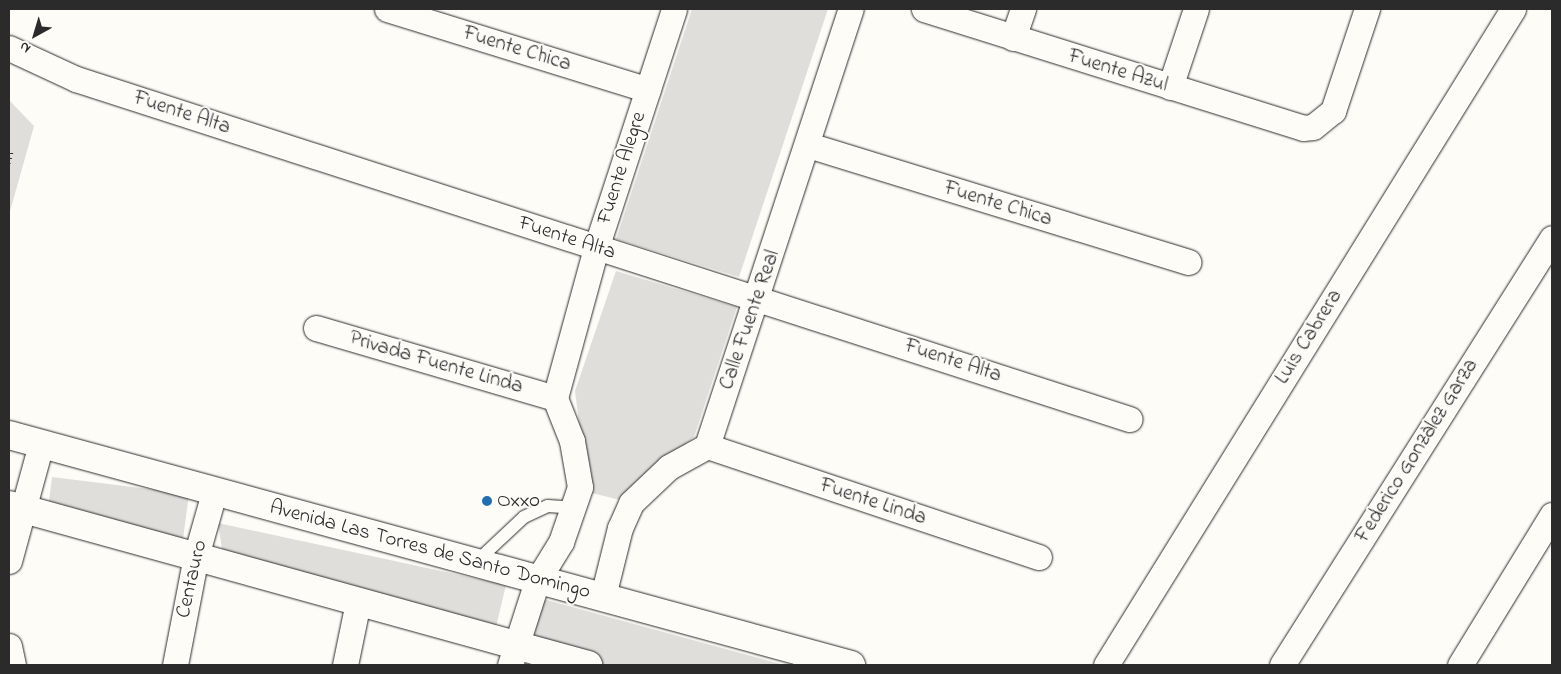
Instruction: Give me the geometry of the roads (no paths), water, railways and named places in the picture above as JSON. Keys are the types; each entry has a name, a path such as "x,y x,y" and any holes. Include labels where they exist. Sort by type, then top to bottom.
{"street":[{"name":"Fuente Chica","path":"387,9 648,90"},
{"name":"Fuente Alegre","path":"555,398 596,248 674,9"},
{"name":"Calle Fuente Real","path":"707,446 758,297 851,9"},
{"name":"Fuente Azul","path":"924,9 1303,128 1313,127 1333,111 1367,9"},
{"path":"1013,38 1023,9"},
{"path":"1170,87 1196,9"},
{"name":"Luis Cabrera","path":"1106,665 1513,9"},
{"name":"Fuente Alta","path":"9,48 53,71 596,248 758,297 1130,419"},
{"name":"Fuente Chica","path":"808,145 1188,262"},
{"name":"Federico Gonzàlez Garza","path":"1282,665 1552,238"},
{"name":"Privada Fuente Linda","path":"316,328 555,398"},
{"path":"513,655 537,581 561,542 580,487 579,469 555,398"},
{"name":"Avenida Las Torres de Santo Domingo","path":"9,435 214,493 537,581 603,596 852,665"},
{"path":"9,561 15,507 41,444"},
{"path":"603,596 620,528 631,503 669,467 707,446"},
{"name":"Fuente Linda","path":"707,446 1039,557"},
{"name":"Centauro","path":"175,665 196,556 214,493"},
{"path":"15,507 358,602 513,655 588,665"},
{"path":"1460,665 1552,516"},
{"path":"345,665 358,602"},
{"path":"9,646 13,665"}],"lane":[{"path":"475,563 524,517 548,506 574,508"}],"place":[{"name":"Oxxo","path":"487,501"}]}
